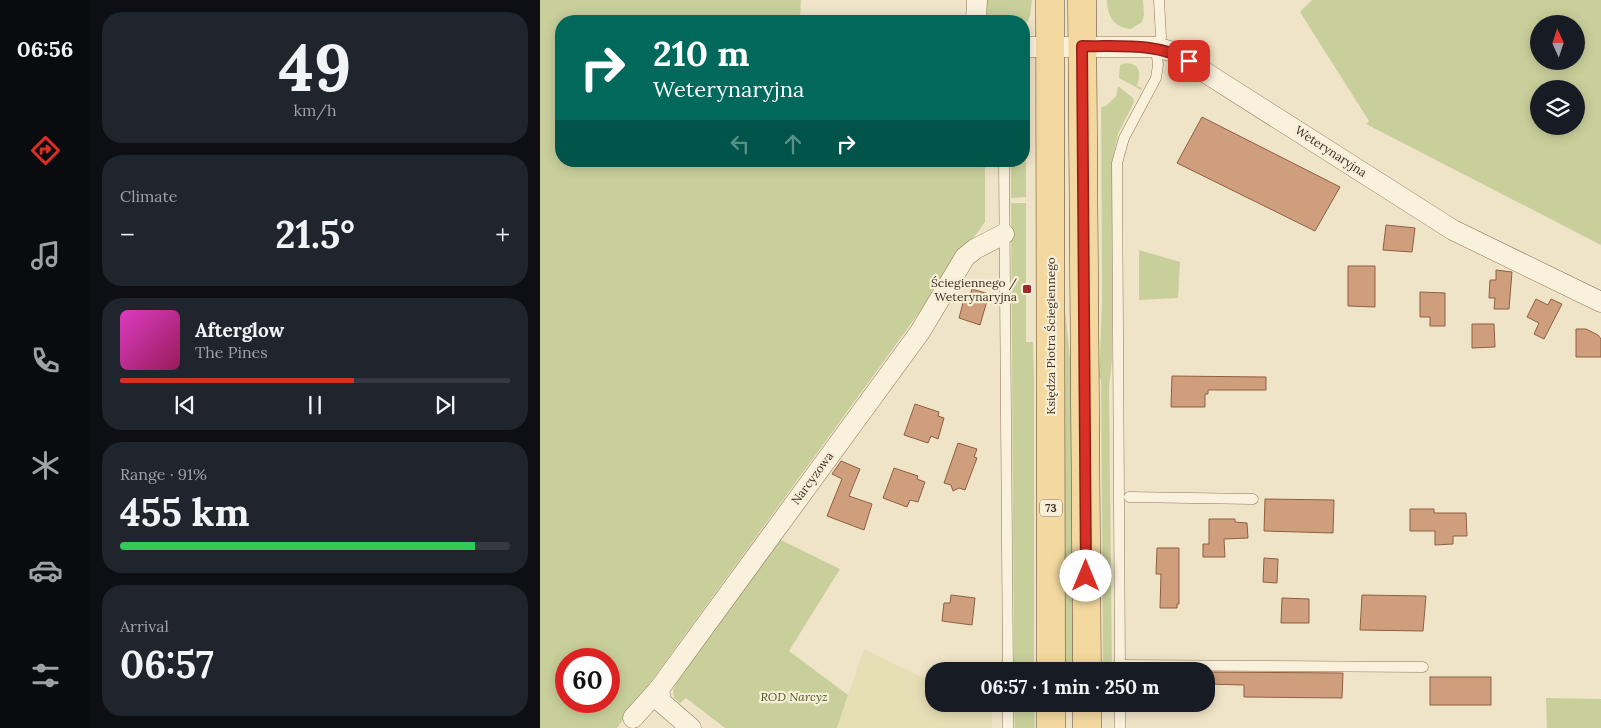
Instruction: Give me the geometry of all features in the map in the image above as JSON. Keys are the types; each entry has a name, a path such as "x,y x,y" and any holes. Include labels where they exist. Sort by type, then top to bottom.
{"main road":[{"name":"Księdza Piotra Ściegiennego","path":"1050,0 1037,47 1051,662"},
{"path":"1082,0 1087,662"},
{"path":"1051,712 1051,728"},
{"path":"1087,712 1087,728"}],"street":[{"path":"976,15 977,0"},
{"name":"Weterynaryjna","path":"1037,47 1156,47 1173,52 1453,230 1601,302"},
{"name":"Narcyzowa","path":"633,718 659,689 920,332 964,257 975,248 1004,234"},
{"path":"659,689 661,702 692,728"}],"lane":[{"path":"1120,662 1117,163 1124,138 1156,78 1158,65 1156,47 1161,37 1159,0"},
{"path":"1004,167 1008,662"},
{"path":"1129,497 1253,499"},
{"path":"1215,668 1423,667"},
{"path":"1008,712 1008,728"},
{"path":"1120,712 1120,728"}],"shaded area":[{"path":"864,649 925,679 925,712 992,712 992,728 837,728"}],"green space":[{"path":"540,0 801,0 800,15 555,15 555,167 985,167 985,222 617,728 540,728"},
{"path":"986,0 1032,0 1030,16 987,15"},
{"path":"1107,0 1143,0 1144,15 1142,22 1131,29 1116,24 1108,11"},
{"path":"1312,0 1601,0 1601,245 1366,124 1369,121 1300,12"},
{"path":"1130,63 1137,67 1139,77 1137,86 1142,88 1141,90 1119,78 1120,65"},
{"path":"1118,86 1133,98 1134,102 1118,134 1112,162 1112,360 1109,388 1112,662 1103,662 1101,380 1099,376 1102,303 1101,107 1106,106 1116,96"},
{"path":"1061,102 1064,102 1065,310 1073,386 1076,662 1064,662"},
{"path":"1011,167 1026,167 1026,197 1011,198"},
{"path":"1011,203 1026,203 1026,342 1033,342 1034,381 1034,662 1014,662"},
{"path":"1139,250 1180,262 1178,298 1139,300"},
{"name":"ROD Narcyz","path":"777,538 840,569 789,651 848,695 837,728 725,728 686,698 680,703 674,698 673,690 677,681"},
{"path":"1546,698 1601,699 1601,728 1547,728"},
{"path":"1014,712 1034,712 1035,728 1015,728"}],"building":[{"path":"1202,117 1340,187 1315,231 1177,163"},
{"path":"1386,225 1415,228 1412,252 1383,250"},
{"path":"1348,266 1375,266 1375,307 1348,306"},
{"path":"1496,270 1512,272 1509,309 1494,309 1495,298 1489,298 1490,280 1496,280"},
{"path":"972,289 989,294 980,325 959,318 964,299 969,300"},
{"path":"1420,292 1445,293 1445,326 1430,326 1430,317 1420,317"},
{"path":"1536,299 1548,305 1551,299 1562,304 1544,339 1534,334 1539,323 1527,317"},
{"path":"1472,324 1494,324 1495,347 1472,348"},
{"path":"1576,329 1586,329 1598,335 1601,339 1601,357 1576,357"},
{"path":"1172,376 1266,377 1266,390 1208,390 1208,394 1205,394 1205,407 1171,407"},
{"path":"915,404 939,412 938,416 944,418 938,439 931,436 928,443 904,435"},
{"path":"958,443 977,449 974,457 977,458 965,490 959,488 953,491 951,485 944,483"},
{"path":"841,461 860,469 849,496 872,504 864,530 827,516 842,479 832,474"},
{"path":"894,468 918,476 917,479 925,482 918,502 910,500 907,507 883,498"},
{"path":"1265,499 1334,500 1333,533 1264,531"},
{"path":"1410,509 1434,509 1434,513 1466,513 1467,536 1453,536 1453,544 1435,545 1435,531 1410,531"},
{"path":"1209,519 1235,519 1235,522 1247,523 1248,538 1224,539 1225,557 1203,557 1203,544 1209,544"},
{"path":"1157,548 1179,548 1179,604 1177,604 1177,608 1160,608 1161,574 1156,574"},
{"path":"1264,558 1278,559 1277,583 1263,582"},
{"path":"951,595 975,598 972,625 942,621 944,603 950,603"},
{"path":"1362,595 1426,596 1423,631 1360,630"},
{"path":"1282,598 1309,599 1309,623 1281,623"},
{"path":"1215,672 1343,673 1342,698 1244,697 1244,685 1215,684"},
{"path":"1430,677 1491,677 1491,705 1430,705"}],"place":[{"name":"Ściegiennego / Weterynaryjna","path":"1027,289"}],"route":[{"path":"1086,576 1082,46 1156,47 1173,52 1189,61"}]}
